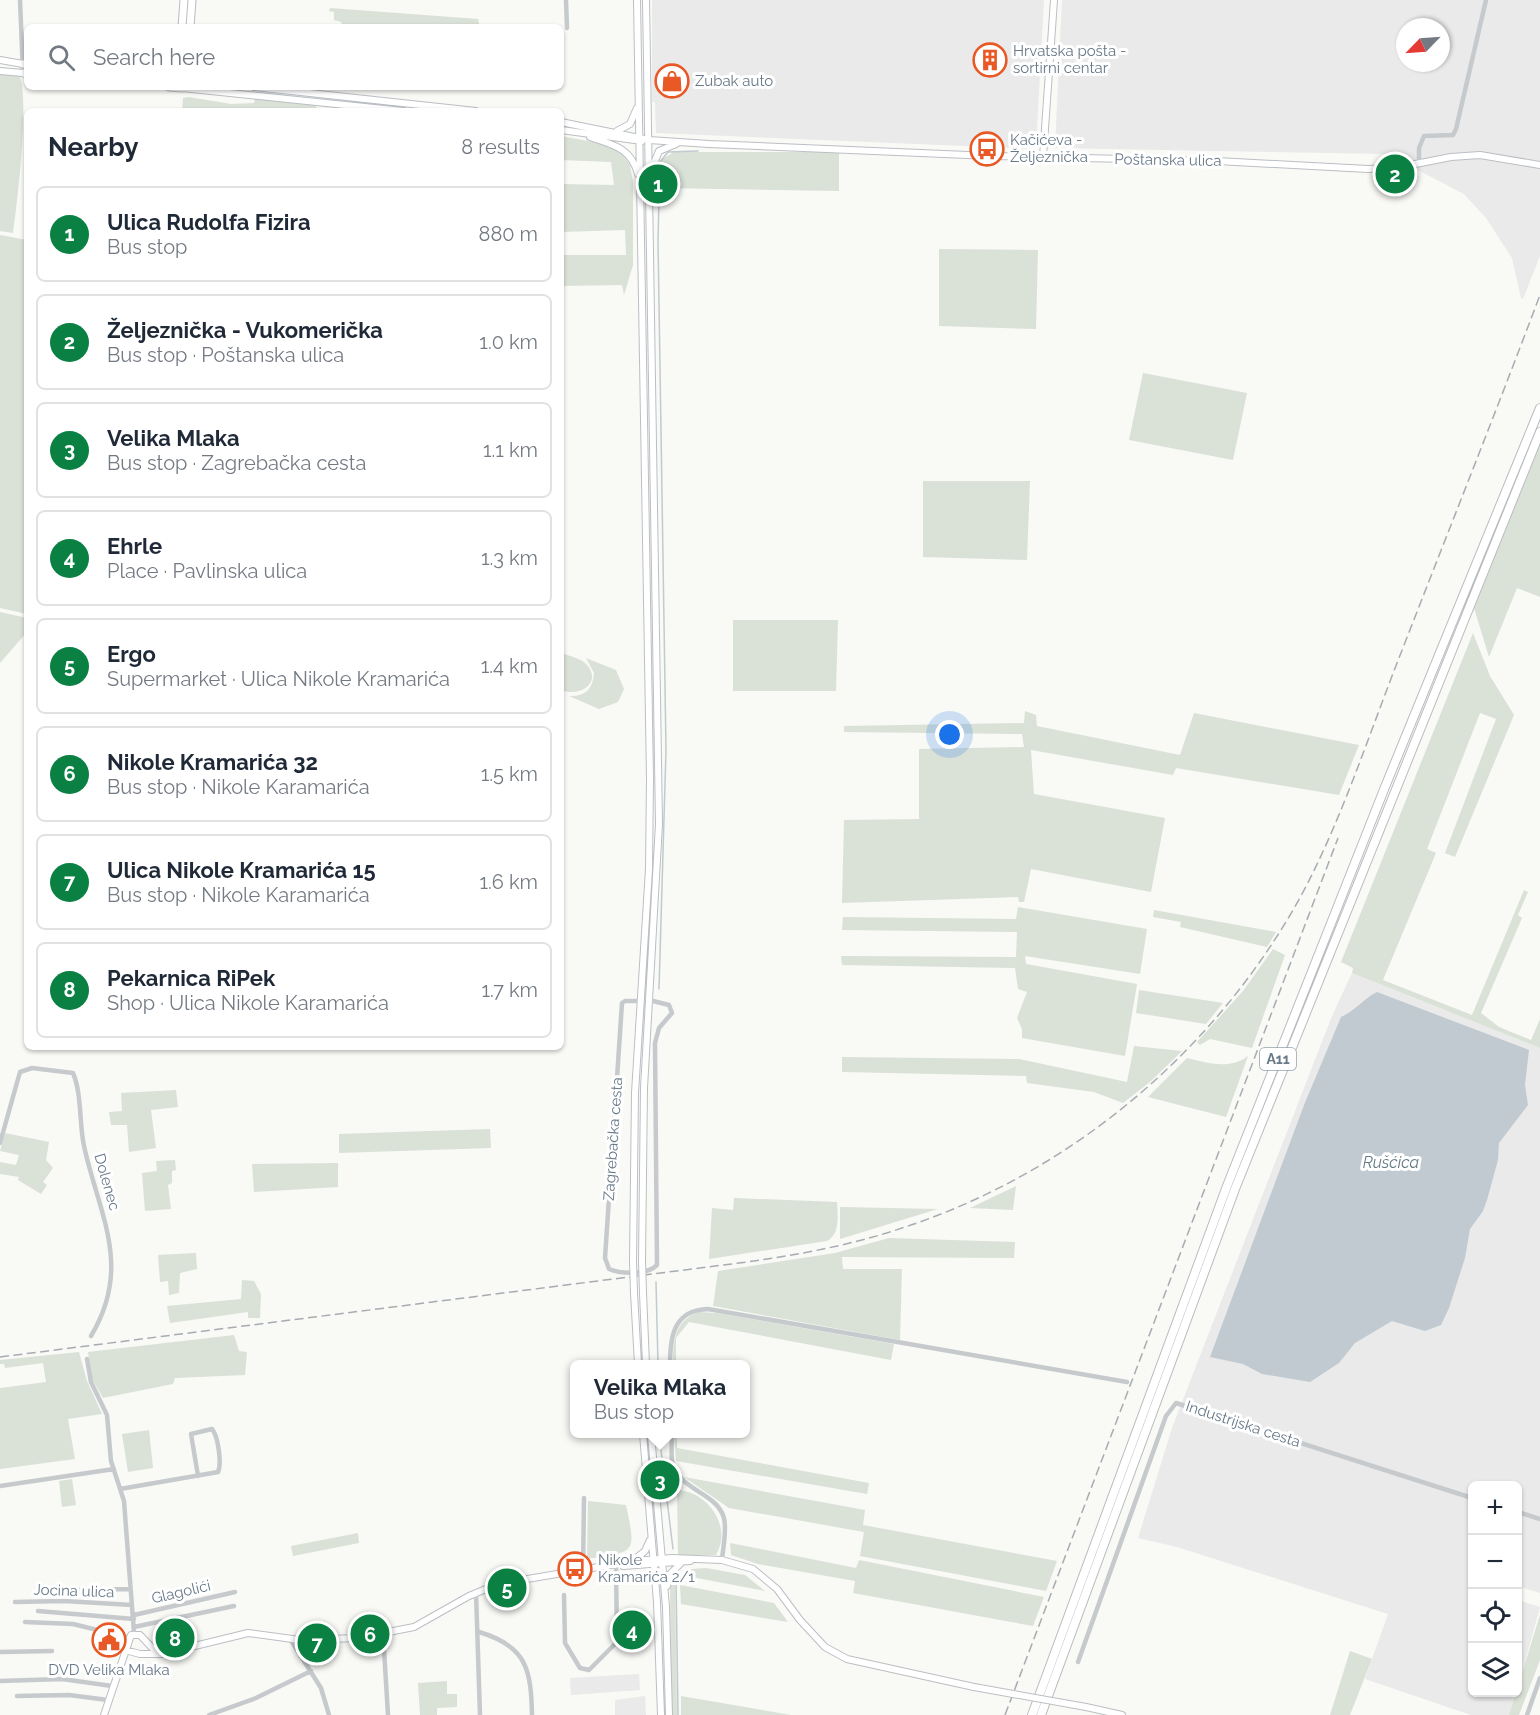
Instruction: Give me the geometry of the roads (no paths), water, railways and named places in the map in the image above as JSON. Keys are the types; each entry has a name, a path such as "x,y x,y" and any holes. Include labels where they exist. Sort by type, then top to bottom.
{"highway":[{"name":"A11","path":"1032,1715 1227,1186 1385,787 1540,408"},
{"name":"A11","path":"1041,1715 1235,1189 1540,432"}],"main road":[{"path":"183,24 184,0"},
{"path":"190,24 192,0"},
{"name":"Zagrebačka cesta","path":"638,0 650,779 634,1124 633,1261 638,1360"},
{"path":"646,0 649,187"},
{"path":"1043,157 1054,0"},
{"path":"0,60 24,64"},
{"path":"0,71 24,74"},
{"path":"210,90 375,108"},
{"path":"282,90 448,108"},
{"path":"611,131 620,130 630,123 639,99"},
{"path":"564,123 640,139"},
{"path":"564,130 640,139"},
{"path":"582,132 616,144 626,152 634,164 640,187"},
{"name":"Poštanska ulica","path":"640,139 685,143 1043,157 1217,161 1368,169 1480,155 1540,165"},
{"path":"649,187 656,154 666,147 685,143"},
{"name":"Zagrebačka cesta","path":"646,1360 642,1260 642,1125 659,778 649,187"},
{"path":"643,1438 654,1562 661,1715"},
{"path":"651,1438 665,1590 669,1715"},
{"path":"630,1562 645,1551 652,1536"},
{"path":"663,1561 682,1563 693,1560"},
{"path":"616,1565 722,1560 745,1565 763,1576 777,1589 810,1633 834,1653 859,1664 1122,1715"},
{"path":"125,1650 140,1654 158,1654 243,1634 290,1639 340,1640 383,1633 419,1625 476,1592 518,1579 630,1562 654,1562"},
{"path":"665,1590 670,1574 682,1563"},
{"path":"104,1715 112,1686 133,1633 142,1636 152,1651 158,1654"}],"street":[{"path":"20,0 24,51"},
{"path":"566,0 567,28"},
{"path":"1419,164 1419,148 1424,136 1453,135 1456,129 1486,0"},
{"name":"Zagrebačka cesta","path":"640,1001 624,1000 622,1003 605,1258 609,1269 618,1272 649,1271 656,1268 657,1263 655,1043 659,1028 672,1013 669,1005 649,1000"},
{"name":"Dolenec","path":"0,1143 18,1075 23,1070 32,1068 67,1070 74,1076 84,1146 104,1211 110,1252 110,1289 106,1307 91,1336"},
{"path":"670,1360 670,1341 675,1325 687,1314 708,1309 1127,1382"},
{"path":"87,1359 91,1382 107,1415 108,1447 126,1513 130,1589 134,1617 133,1633"},
{"name":"Industrijska cesta","path":"1078,1662 1166,1416 1176,1403 1468,1496"},
{"path":"120,1489 198,1476 219,1470 215,1432 212,1429 191,1434 198,1476"},
{"path":"672,1438 672,1461 679,1476 689,1487 714,1503 723,1517 722,1560"},
{"path":"0,1486 114,1469"},
{"path":"582,1571 584,1498"},
{"path":"1522,1513 1540,1519"},
{"path":"564,1594 566,1649 580,1668 589,1670 616,1642 616,1565"},
{"name":"Jocina ulica","path":"57,1590 130,1589"},
{"name":"Glagolići","path":"38,1611 134,1617 235,1592"},
{"path":"476,1592 480,1715"},
{"name":"Jocina ulica","path":"15,1602 132,1605"},
{"path":"25,1622 73,1624 133,1633 234,1606"},
{"path":"479,1632 506,1644 524,1662 532,1686 532,1715"},
{"path":"383,1633 388,1715"},
{"path":"290,1639 325,1697 329,1715"},
{"path":"0,1652 52,1651"},
{"path":"209,1715 256,1698 311,1671"},
{"path":"0,1681 62,1678 112,1686"},
{"path":"1527,1715 1540,1678"},
{"path":"17,1696 69,1695 108,1700"}],"water":[{"name":"Rušćica","path":"1377,992 1529,1050 1525,1085 1528,1105 1499,1143 1498,1160 1487,1200 1483,1211 1470,1229 1465,1258 1449,1308 1441,1325 1425,1331 1392,1321 1355,1343 1339,1363 1310,1382 1262,1374 1243,1364 1210,1357 1304,1105 1341,1017"}],"waterway":[{"path":"659,989 666,750 658,240 660,162 668,152 698,151"},
{"path":"656,1282 658,1360"},
{"path":"659,1438 673,1549"},
{"path":"676,1580 678,1715"}],"railway":[{"path":"0,1357 747,1262 830,1248 891,1232 972,1201 1030,1171 1085,1136 1137,1096 1185,1052 1229,1003 1268,950 1302,894 1342,807 1540,295"},
{"path":"1005,1715 1338,838"}],"place":[{"name":"Hrvatska pošta - sortirni centar","path":"990,60"},
{"name":"Zubak auto","path":"672,81"},
{"name":"Kačićeva - Željeznička","path":"987,149"},
{"name":"Željeznička - Vukomerička","path":"1395,174"},
{"name":"Ulica Rudolfa Fizira","path":"658,184"},
{"name":"Velika Mlaka","path":"660,1480"},
{"name":"Nikole Kramarića 2/1","path":"575,1569"},
{"name":"Ergo","path":"507,1588"},
{"name":"Ehrle","path":"632,1630"},
{"name":"Nikole Kramarića 32","path":"370,1634"},
{"name":"Pekarnica RiPek","path":"175,1638"},
{"name":"DVD Velika Mlaka","path":"109,1640"},
{"name":"Ulica Nikole Kramarića 15","path":"317,1643"}]}
